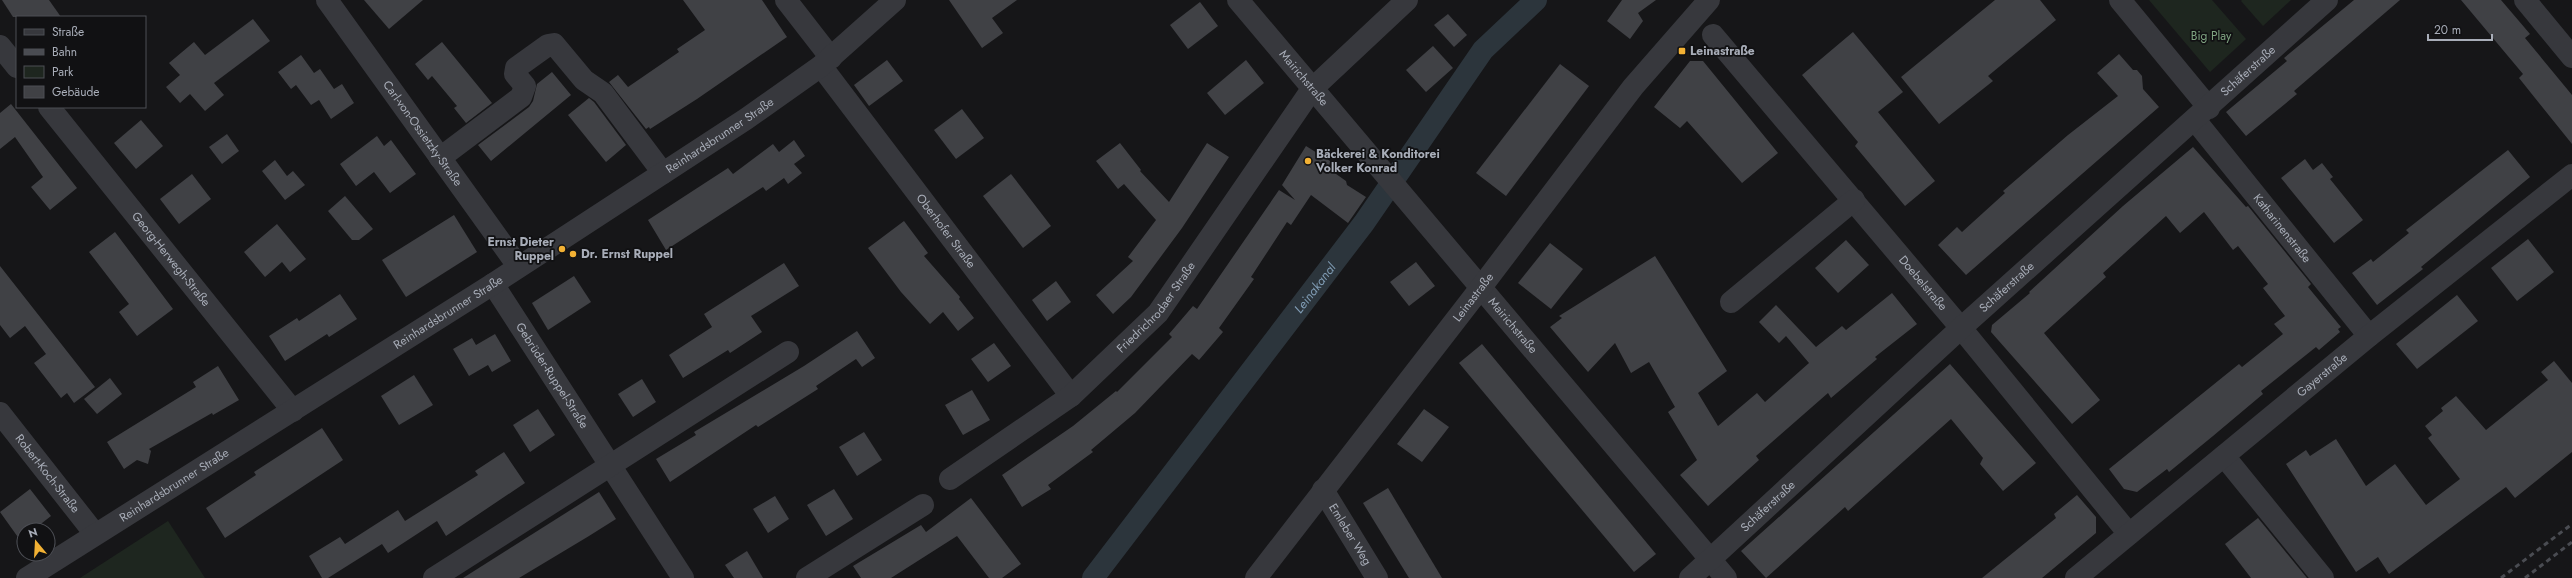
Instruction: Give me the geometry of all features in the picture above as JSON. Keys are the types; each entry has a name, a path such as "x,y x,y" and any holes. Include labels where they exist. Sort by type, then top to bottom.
{"street":[{"name":"Carl-von-Ossietzky-Straße","path":"327,0 518,266"},
{"name":"Oberhofer Straße","path":"786,0 826,62 1071,396"},
{"name":"Reinhardsbrunner Straße","path":"27,578 493,284 518,266 746,119 826,62 895,0"},
{"name":"Mairichstraße","path":"1238,0 1312,89 1482,286 1726,578"},
{"name":"Friedrichrodaer Straße","path":"950,478 1071,396 1158,313 1312,89 1406,0"},
{"name":"Leinastraße","path":"1256,578 1482,286 1634,86 1709,0"},
{"name":"Katharinenstraße","path":"2120,0 2202,114 2369,336"},
{"name":"Schäferstraße","path":"1690,578 1961,328 2202,114 2327,0"},
{"path":"2525,0 2572,58"},
{"name":"Doebelstraße","path":"1713,35 1961,328 2129,534"},
{"path":"440,158 522,96 524,86 515,74 516,68 548,45 554,44 584,80 603,93 663,172"},
{"path":"0,46 16,66"},
{"name":"Georg-Herwegh-Straße","path":"50,108 292,412"},
{"name":"Gayerstraße","path":"2076,578 2369,336 2572,175"},
{"path":"1731,302 1854,200"},
{"name":"Gebrüder-Ruppel-Straße","path":"493,284 683,578"},
{"path":"434,578 611,467 788,352"},
{"name":"Robert-Koch-Straße","path":"0,413 95,534"},
{"path":"2224,456 2324,578"},
{"name":"Emleber Weg","path":"1323,490 1377,578"},
{"path":"807,578 923,504"}],"green space":[{"name":"Big Play","path":"2149,0 2212,0 2246,39 2210,72"},
{"path":"2291,0 2263,26 2241,1"},
{"path":"168,521 205,578 80,578"}],"building":[{"path":"2,0 49,0 60,16 16,16 13,17"},
{"path":"364,0 423,0 389,29"},
{"path":"683,0 762,0 787,37 697,99 650,129 649,127 646,129 609,82 618,75 628,87 679,52 677,49 705,30"},
{"path":"949,0 1017,0 992,18 1003,33 982,48"},
{"path":"1622,0 1656,0 1638,13 1643,21 1630,39 1607,21"},
{"path":"1995,0 2040,0 2056,20 1988,76 1993,81 1939,124 1901,77"},
{"path":"2354,0 2400,0 2294,91 2297,94 2246,136 2226,112 2287,61 2284,58"},
{"path":"2461,0 2501,0 2530,34 2525,38 2572,95 2572,144 2519,78 2523,74"},
{"path":"1200,2 1218,26 1188,49 1170,25"},
{"path":"1448,14 1467,35 1454,47 1434,25"},
{"path":"253,19 270,41 214,83 224,95 205,111 190,94 180,103 166,87 180,75 169,63 194,42 205,55"},
{"path":"1853,32 1903,92 1878,112 1935,181 1905,206 1855,146 1858,142 1802,75"},
{"path":"442,42 492,103 466,123 454,108 457,106 432,76 428,80 415,64"},
{"path":"1433,46 1453,68 1426,92 1406,70"},
{"path":"2119,54 2133,70 2137,70 2142,76 2143,89 2159,107 1966,275 1938,245 1957,227 1962,232 2005,193 2003,191 2068,135 2118,96 2097,73"},
{"path":"301,55 314,73 320,69 334,89 342,84 354,103 331,119 319,100 311,105 296,85 291,89 278,72"},
{"path":"887,60 903,81 869,106 854,85"},
{"path":"1246,60 1264,83 1225,115 1207,93"},
{"path":"1690,61 1703,61 1778,153 1742,183 1687,121 1680,128 1654,107"},
{"path":"1560,64 1589,86 1506,196 1476,173"},
{"path":"552,72 571,95 491,161 478,145 529,107 533,101 537,84"},
{"path":"589,98 594,102 626,145 606,162 568,115"},
{"path":"11,104 77,188 50,210 31,187 43,177 15,137 0,149 0,113"},
{"path":"962,109 984,138 956,159 934,130"},
{"path":"141,120 163,146 136,169 114,143"},
{"path":"227,134 239,151 222,164 209,147"},
{"path":"377,136 384,146 391,140 416,174 390,193 374,172 356,186 340,164"},
{"path":"794,140 805,156 794,164 802,173 788,184 784,178 766,191 763,187 666,250 648,220 728,168 733,174 773,144 779,152"},
{"path":"1120,143 1141,170 1140,171 1169,202 1207,143 1229,157 1182,228 1131,297 1113,314 1096,295 1133,261 1128,257 1156,220 1124,184 1118,189 1096,161"},
{"path":"1306,146 1330,161 1329,169 1346,181 1347,185 1366,197 1348,223 1311,195 1291,225 1287,222 1251,277 1254,279 1219,328 1223,332 1199,360 1192,354 1135,413 1091,450 1093,452 1048,485 1051,489 1022,507 1002,475 1073,426 1116,391 1117,392 1172,337 1169,334 1193,306 1197,309 1279,190 1295,200 1282,185"},
{"path":"2193,147 2246,207 2248,206 2311,284 2308,287 2341,327 2338,329 2340,332 2319,350 2316,347 2261,391 2263,394 2169,472 2167,469 2137,492 2124,489 2109,469 2239,364 2242,367 2283,334 2274,324 2285,316 2263,288 2268,284 2238,246 2233,250 2204,212 2180,233 2166,216 2103,273 2106,277 2044,333 2100,400 2072,424 1991,332 1992,325 2030,293 2029,292 2123,206"},
{"path":"2508,150 2530,177 2421,267 2423,269 2377,305 2352,273 2371,259 2373,262 2409,233 2406,230"},
{"path":"2305,159 2313,170 2322,163 2333,177 2330,179 2363,220 2334,243 2281,178"},
{"path":"275,160 287,176 293,171 305,185 285,200 262,171"},
{"path":"192,174 211,199 179,224 160,199"},
{"path":"1011,174 1051,226 1023,248 983,196"},
{"path":"345,196 373,229 359,240 352,240 328,211"},
{"path":"454,215 477,252 406,297 382,260"},
{"path":"904,221 928,253 924,256 960,297 959,299 974,318 958,331 943,312 930,324 901,292 868,248"},
{"path":"277,224 306,259 290,272 282,262 265,277 244,252"},
{"path":"115,232 173,309 137,336 119,312 129,304 89,252"},
{"path":"2528,239 2554,272 2517,301 2491,268"},
{"path":"1846,240 1869,265 1838,293 1815,268"},
{"path":"1550,243 1583,269 1551,309 1518,283"},
{"path":"1655,256 1727,371 1698,393 1718,426 1757,393 1765,402 1809,363 1786,336 1779,343 1759,322 1776,305 1816,347 1842,326 1846,330 1892,293 1917,324 1875,357 1877,359 1831,398 1828,393 1756,456 1759,460 1708,506 1680,475 1697,460 1668,412 1675,407 1649,362 1631,373 1615,343 1588,372 1550,327 1562,318 1559,316"},
{"path":"1416,262 1435,286 1409,306 1390,282"},
{"path":"784,263 799,286 751,316 762,332 730,353 728,350 683,378 669,355 712,327 704,314"},
{"path":"0,266 95,387 74,403 67,393 61,398 34,363 46,354 25,326 10,338 0,325"},
{"path":"574,276 591,302 548,330 532,303"},
{"path":"1056,281 1071,302 1047,321 1032,300"},
{"path":"340,294 357,319 329,337 327,334 285,361 269,336 297,318 299,321"},
{"path":"2457,295 2478,321 2417,369 2396,344"},
{"path":"857,331 875,358 862,367 856,359 816,386 818,389 758,427 756,425 670,482 656,459 696,435 694,432 804,366"},
{"path":"495,334 511,361 492,372 488,365 469,376 453,349 472,338 476,345"},
{"path":"994,343 1011,366 988,382 971,359"},
{"path":"1482,344 1656,554 1634,572 1459,363"},
{"path":"2554,361 2572,383 2572,452 2515,498 2506,487 2389,574 2378,557 2356,572 2286,464 2306,450 2310,456 2336,439 2366,486 2395,464 2426,505 2460,479 2428,438 2432,435 2425,426 2443,411 2441,408 2456,396 2486,430 2548,380 2541,372"},
{"path":"1950,364 2036,463 2003,491 1980,464 1983,458 1951,419 1848,511 1845,507 1766,578 1741,551"},
{"path":"218,366 239,400 213,415 212,413 149,449 151,451 148,464 137,460 124,469 107,442 196,387 193,382"},
{"path":"414,375 433,405 399,425 381,396"},
{"path":"110,378 122,394 97,414 84,399"},
{"path":"642,379 656,402 633,417 618,394"},
{"path":"972,390 990,420 963,435 945,405"},
{"path":"538,409 555,435 530,452 513,425"},
{"path":"1424,409 1449,427 1422,462 1397,444"},
{"path":"322,428 343,460 225,538 206,508 256,475 254,472"},
{"path":"864,432 882,460 857,476 839,447"},
{"path":"504,452 525,483 446,536 437,521 388,553 382,544 328,578 322,578 309,556 340,537 345,544 398,510 405,521 478,475 475,471"},
{"path":"1388,488 1442,578 1409,578 1363,503"},
{"path":"30,489 51,516 43,522 16,522 16,534 0,512"},
{"path":"834,489 853,519 826,536 807,505"},
{"path":"599,492 616,519 519,578 463,578"},
{"path":"2077,495 2096,517 2096,533 2042,578 1982,578 2056,518 2054,514"},
{"path":"775,496 789,519 768,533 753,509"},
{"path":"971,498 1021,564 1002,578 989,578 957,536 891,578 861,578 853,566 921,525 926,532"},
{"path":"2258,518 2307,578 2251,578 2225,544"},
{"path":"747,551 763,578 734,578 725,565"}],"waterway":[{"name":"Leinakanal","path":"1093,578 1364,223 1483,50 1536,0"}],"railway":[{"path":"2501,578 2572,524"},
{"path":"2525,578 2572,542"}],"place":[{"name":"Leinastraße","path":"1682,51"},
{"name":"Bäckerei & Konditorei Volker Konrad","path":"1308,161"},
{"name":"Ernst Dieter Ruppel","path":"562,249"},
{"name":"Dr. Ernst Ruppel","path":"573,254"}]}
